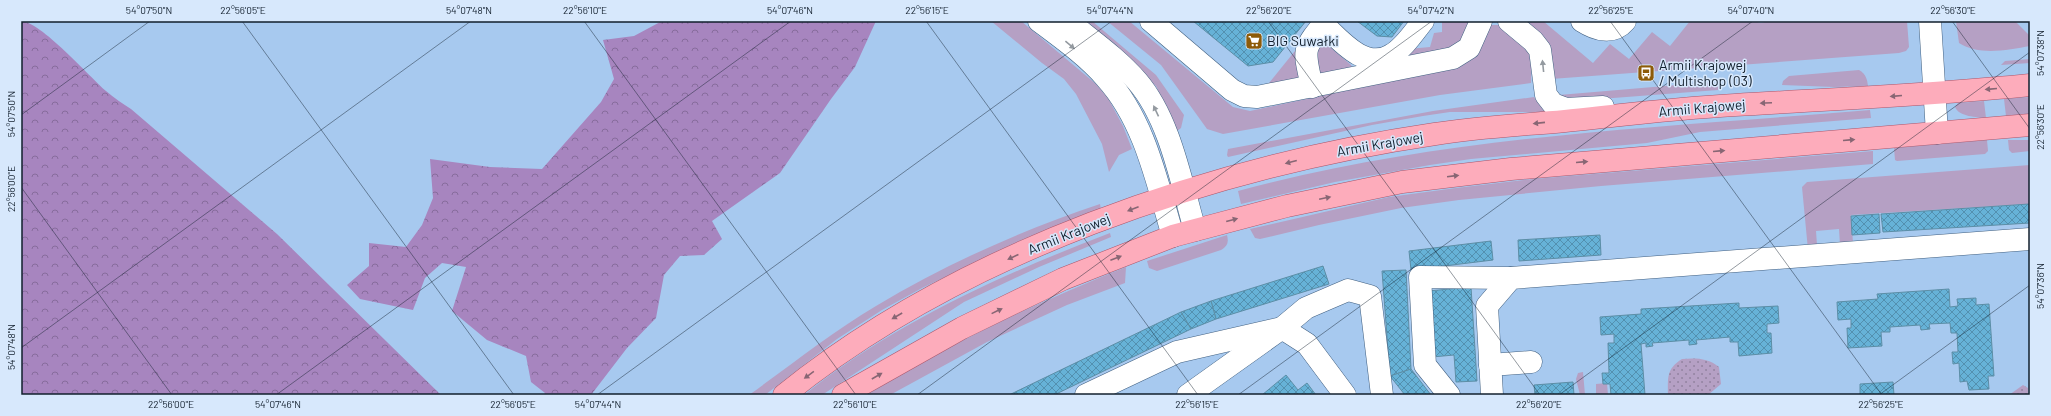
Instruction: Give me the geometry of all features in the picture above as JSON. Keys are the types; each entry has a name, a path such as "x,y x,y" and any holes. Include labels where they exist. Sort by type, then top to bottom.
{"main road":[{"name":"Armii Krajowej","path":"784,395 808,375 861,338 944,289 1077,229 1184,192 1318,155 1373,143 1439,133 1731,105 1934,93 2030,85"},
{"path":"843,395 962,328 1056,282 1173,236 1287,206 1402,182 1574,162 2030,125"}],"street":[{"path":"1040,21 1097,69 1124,102 1149,155 1173,236"},
{"path":"1068,21 1129,72 1144,89 1161,121 1184,192 1194,230"},
{"path":"1152,21 1232,90 1244,96 1257,97 1453,58 1469,48 1481,21"},
{"path":"1312,87 1305,56 1306,48 1324,23 1355,53 1369,59 1381,59 1392,55 1407,41 1423,21"},
{"path":"1509,21 1533,41 1540,50 1546,95 1553,104 1559,107 1572,109 1705,101 1731,105"},
{"path":"1582,21 1591,27 1607,30 1619,28 1625,21"},
{"path":"1930,21 1936,133"},
{"path":"1449,395 1425,365 1420,277 1511,278 2030,238"},
{"path":"1492,395 1487,306 1511,278"},
{"path":"1188,395 1282,328 1306,308 1348,290 1370,296 1382,395"},
{"path":"1086,395 1177,352 1282,328 1307,344 1345,395"},
{"path":"1490,365 1531,362"}],"shaded area":[{"path":"991,21 1021,21 1096,84 1108,98 1123,126 1132,149 1119,155 1109,172 1102,144 1076,94 1064,79"},
{"path":"1078,21 1092,21 1156,75 1184,115 1181,128 1173,134 1172,123 1156,86"},
{"path":"1107,21 1129,21 1233,107 1250,111 1437,71 1491,25 1500,25 1532,54 1531,83 1440,95 1223,134 1207,129 1161,65"},
{"path":"1470,21 1469,31 1457,46 1396,61 1408,49 1430,47 1434,33 1442,32 1442,22"},
{"path":"1521,21 1543,21 1593,63 1610,44 1629,59 1652,32 1670,46 1690,21 1753,21 1761,23 1769,21 1907,21 1909,47 1906,51 1899,53 1551,79"},
{"path":"1956,21 2015,21 2030,36 2030,46 1994,51 1975,50 1959,43"},
{"path":"1319,41 1323,41 1351,65 1353,70 1318,77 1315,72"},
{"path":"1299,46 1305,79 1265,88"},
{"path":"2030,59 2030,63 2001,65 2005,61"},
{"path":"1859,70 1866,77 1868,86 1834,87 1782,85 1783,81 1789,76"},
{"path":"1712,82 1719,86 1718,90 1574,101 1559,95"},
{"path":"1534,97 1545,112 1450,112 1372,125 1228,157 1227,155 1228,149 1433,111"},
{"path":"2030,97 2030,114 2006,116 2004,99"},
{"path":"1984,101 1986,118 1964,115 1955,107 1958,103"},
{"path":"1870,110 1871,118 1700,132 1647,143 1471,159 1430,165 1335,182 1241,204 1238,191 1316,172 1394,157 1473,146 1552,136"},
{"path":"1987,140 1988,151 1985,154 1895,160 1894,148"},
{"path":"2008,140 2030,140 2030,151 2012,153 2009,150"},
{"path":"1873,151 1873,164 1601,186 1459,200 1401,208 1260,239 1255,238 1250,229 1389,197 1456,188 1533,179"},
{"path":"2030,165 2030,230 2027,204 1851,215 1853,243 1840,245 1839,229 1816,231 1817,245 1808,250 1802,187 1807,182"},
{"path":"1100,204 1101,209 1024,239 922,288 882,310 837,339 765,395 749,395 844,327 876,306 930,276 1013,237"},
{"path":"1110,233 1111,237 1039,267 964,302 822,395 804,395 875,345 951,302 1030,265"},
{"path":"1227,235 1227,244 1221,250 1157,271 1149,268 1147,261"},
{"path":"1126,267 1125,283 1067,305 987,342 890,395 867,395 898,376 993,325"},
{"path":"1682,359 1702,359 1715,364 1719,367 1721,384 1708,395 1668,395 1669,374 1673,366"},
{"path":"1583,372 1585,395 1580,395 1576,379 1578,373"},
{"path":"1607,383 1608,395 1596,395 1596,384"},
{"path":"2023,385 2028,388 2028,395 2009,395"}],"green space":[{"path":"21,21 29,23 52,39 106,91 131,109 277,234 441,395 21,395"},
{"path":"662,21 876,21 855,67 780,173 712,221 722,239 704,255 680,256 664,275 656,318 627,348 591,395 544,395 545,393 531,382 526,356 487,340 452,311 466,267 442,263 425,278 413,310 360,299 347,285 369,266 369,243 406,247 422,225 433,198 430,159 490,167 542,169 601,102 614,79 603,40 634,36"}],"building":[{"name":"BIG Suwałki","path":"1193,21 1306,21 1273,62 1248,66"},
{"path":"1357,21 1404,21 1392,37 1377,36"},
{"path":"2029,204 2030,223 1883,232 1881,214"},
{"path":"1879,214 1880,233 1852,235 1851,216"},
{"path":"1600,235 1601,255 1519,261 1518,240"},
{"path":"1491,241 1493,260 1411,270 1409,251"},
{"path":"1323,266 1329,284 1216,319 1211,301"},
{"path":"1406,270 1411,369 1390,376 1382,271"},
{"path":"1471,287 1477,381 1456,382 1454,355 1432,357 1428,291"},
{"path":"1949,289 1950,307 1958,306 1957,299 1976,298 1976,305 1989,304 1994,376 1988,376 1989,389 1969,390 1967,381 1960,382 1959,363 1953,364 1952,352 1958,352 1957,333 1951,333 1950,323 1929,324 1930,329 1921,330 1920,325 1890,327 1890,332 1881,332 1882,346 1848,348 1847,328 1851,328 1851,319 1838,320 1837,302 1878,299 1877,294"},
{"path":"1211,301 1216,319 1191,329 1181,312"},
{"path":"1739,303 1739,308 1778,306 1779,323 1767,324 1767,333 1771,333 1772,353 1739,356 1738,342 1730,342 1730,337 1696,340 1697,344 1689,345 1689,340 1652,343 1653,346 1646,347 1646,343 1641,344 1645,395 1611,395 1610,384 1603,384 1602,373 1609,373 1608,343 1614,343 1614,334 1601,335 1600,317 1641,314 1641,309"},
{"path":"1181,312 1191,329 1054,395 1009,395"},
{"path":"1411,369 1431,395 1405,395 1390,376"},
{"path":"1286,375 1298,390 1307,383 1316,395 1262,395"},
{"path":"1573,382 1574,395 1535,395 1534,385"},
{"path":"1893,382 1894,395 1860,395 1860,384"}],"place":[{"name":"BIG Suwałki","path":"1254,41"},
{"name":"Armii Krajowej / Multishop (03)","path":"1646,73"}]}
